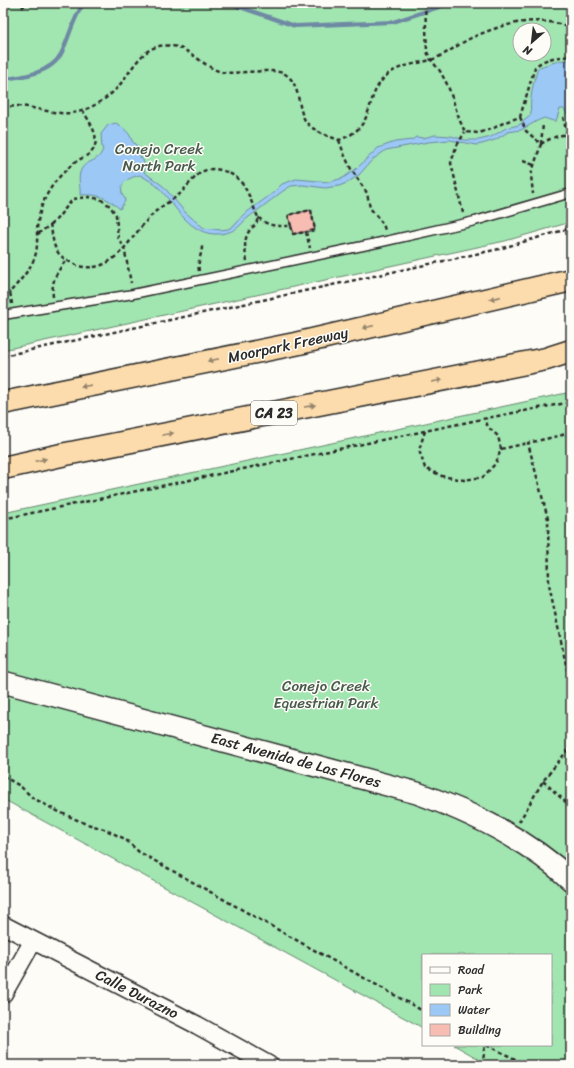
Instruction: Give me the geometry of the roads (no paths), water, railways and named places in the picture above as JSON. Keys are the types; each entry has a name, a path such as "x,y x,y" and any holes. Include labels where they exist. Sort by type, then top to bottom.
{"highway":[{"path":"533,289 571,273"},
{"name":"Moorpark Freeway","path":"3,403 295,344 571,280"},
{"name":"CA 23","path":"3,468 66,454 546,359 571,351"},
{"path":"546,359 571,355"}],"street":[{"name":"East Avenida de Las Flores","path":"3,682 417,794 469,814 510,836 539,855 571,880"},
{"name":"Calle Durazno","path":"3,925 197,1025 269,1065"},
{"path":"3,994 33,941"}],"lane":[{"path":"3,315 133,294 250,270 465,223 571,193"}],"water":[{"path":"564,60 571,60 571,114 567,114 564,109 560,109 556,121 544,118 521,130 508,132 495,140 482,144 476,145 450,140 428,142 386,150 372,160 359,175 347,183 325,188 303,185 291,186 231,232 219,234 209,233 192,225 178,212 160,189 140,175 127,180 122,185 122,194 125,201 120,209 102,197 80,195 79,176 81,170 86,164 101,154 103,149 101,134 108,125 116,123 126,131 138,147 145,166 144,172 163,186 185,212 204,228 221,230 228,229 236,224 243,215 273,193 282,184 296,179 329,182 343,178 356,169 378,148 395,142 412,140 416,137 423,138 435,135 451,136 465,140 479,140 491,137 506,128 519,125 531,115 532,92 538,68"}],"waterway":[{"path":"3,79 36,73 51,66 61,54 84,3"},
{"path":"228,3 295,26 393,22 448,3"}],"park label":[{"name":"Conejo Creek North Park","path":"159,158"},
{"name":"Conejo Creek Equestrian Park","path":"326,694"}]}
